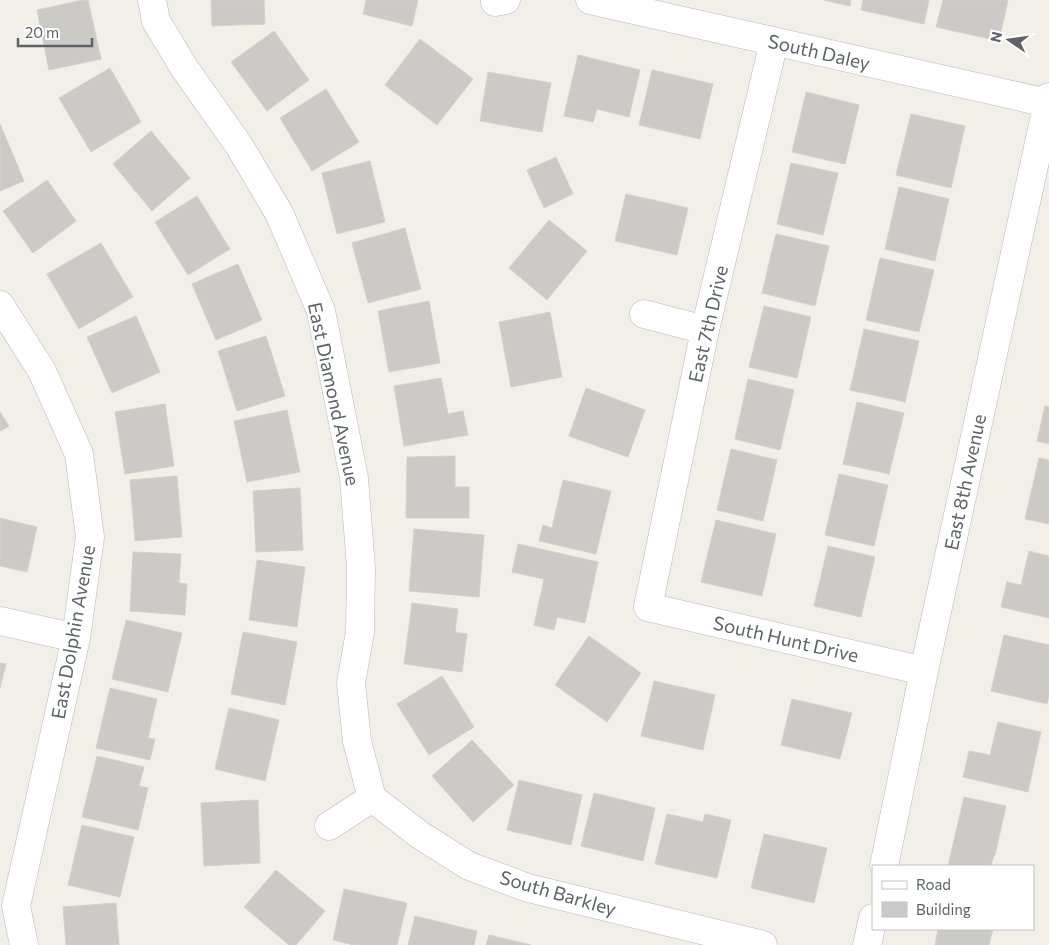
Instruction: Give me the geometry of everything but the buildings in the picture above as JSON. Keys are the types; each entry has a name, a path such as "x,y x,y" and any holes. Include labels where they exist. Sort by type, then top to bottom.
{"street":[{"name":"East Diamond Avenue","path":"152,0 156,20 185,69 240,147 279,213 321,311 354,478 361,568 360,632 352,683 357,741 372,798"},
{"name":"South Daley","path":"590,0 774,42 1048,100"},
{"name":"East 7th Drive","path":"648,607 706,330 774,42"},
{"name":"East 8th Avenue","path":"884,865 924,671 1048,100"},
{"name":"East Dolphin Avenue","path":"0,305 42,371 79,454 90,537 76,638 16,906 24,945"},
{"path":"644,314 706,330"},
{"name":"South Hunt Drive","path":"648,607 924,671"},
{"path":"0,621 76,638"},
{"path":"329,826 372,798"},
{"name":"South Barkley","path":"372,798 420,835 469,866 528,888 763,945"},
{"path":"867,945 872,922"}]}
